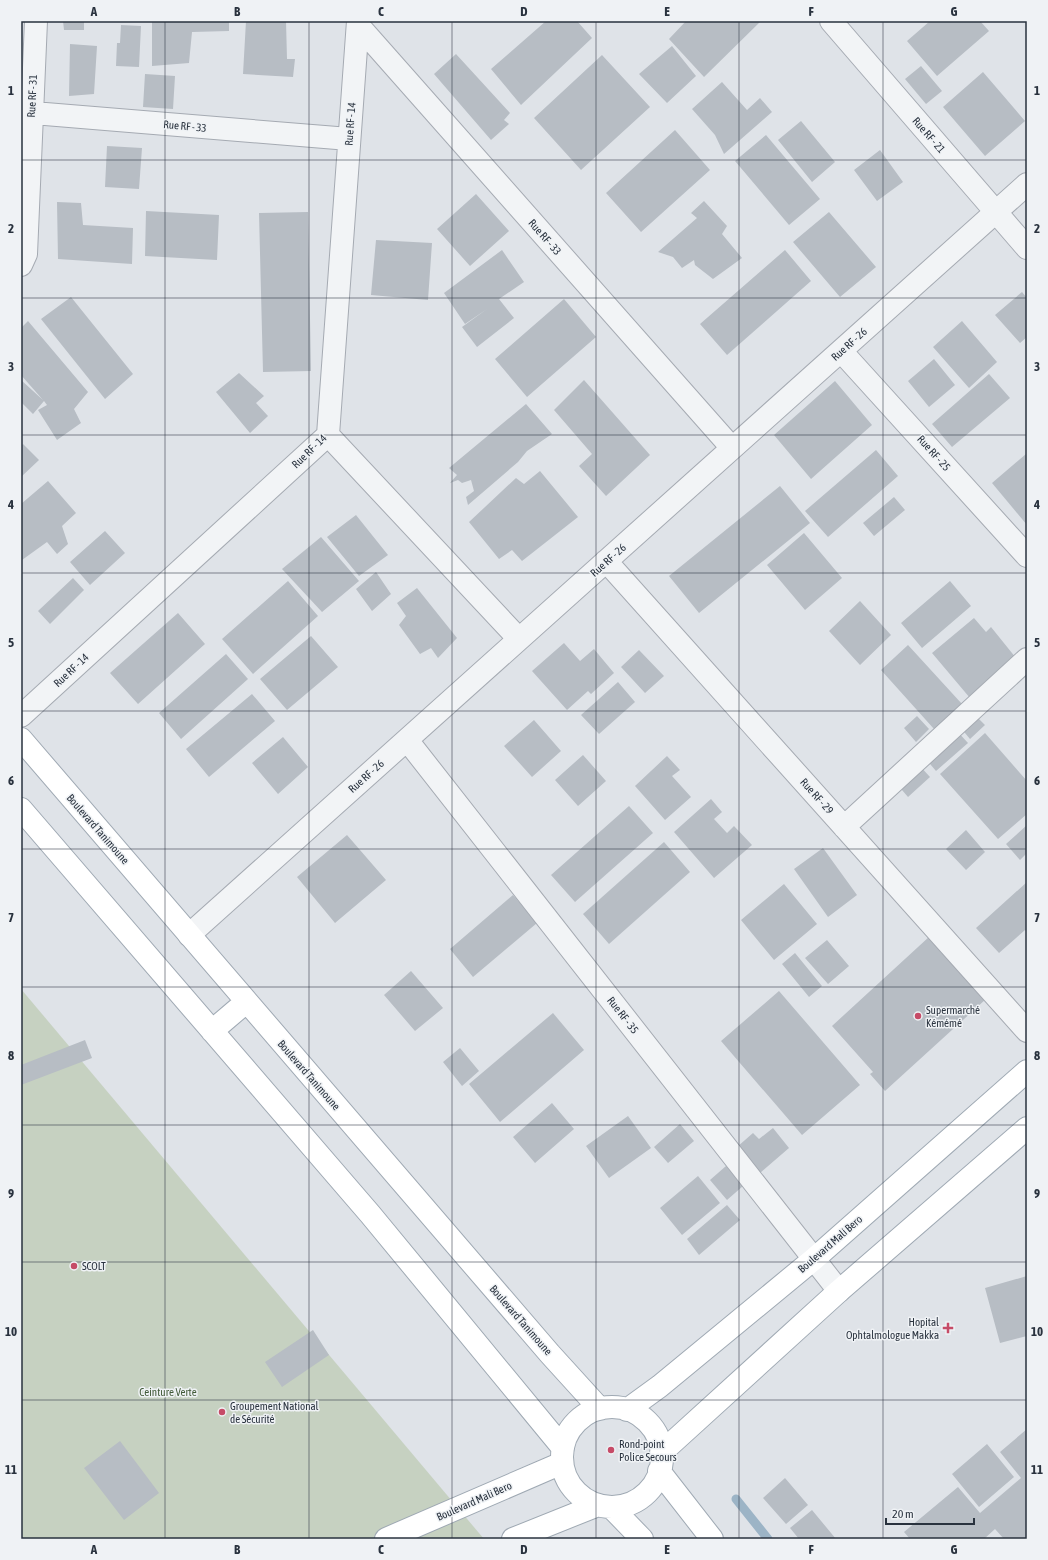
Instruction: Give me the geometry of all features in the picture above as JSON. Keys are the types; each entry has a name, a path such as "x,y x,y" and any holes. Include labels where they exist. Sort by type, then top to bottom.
{"main road":[{"name":"Boulevard Tanimoune","path":"21,739 550,1354 600,1409"},
{"path":"21,809 370,1214 563,1455"},
{"path":"212,1031 246,1002"},
{"name":"Boulevard Mali Bero","path":"627,1410 660,1386 814,1259 1027,1071"},
{"path":"660,1462 838,1292 1027,1128"},
{"path":"611,1407 627,1410 636,1414 651,1426 660,1444 660,1462 654,1483 641,1497 630,1503 617,1507 604,1506 585,1499 574,1489 566,1477 563,1455 570,1430 576,1423 591,1412 611,1407"},
{"name":"Boulevard Mali Bero","path":"386,1539 563,1455"},
{"path":"660,1462 712,1539"},
{"path":"513,1539 604,1506"},
{"path":"604,1506 642,1539"}],"street":[{"name":"Rue RF - 31","path":"21,265 26,254 26,113 36,21"},
{"name":"Rue RF - 21","path":"832,21 995,213 1027,248"},
{"name":"Rue RF - 33","path":"358,23 732,448"},
{"name":"Rue RF - 14","path":"21,716 328,434 358,23"},
{"name":"Rue RF - 33","path":"26,113 349,140"},
{"name":"Rue RF - 26","path":"189,935 1027,184"},
{"name":"Rue RF - 25","path":"842,351 1027,556"},
{"path":"328,434 519,639"},
{"name":"Rue RF - 29","path":"606,561 1027,1031"},
{"path":"844,827 1027,659"},
{"name":"Rue RF - 35","path":"406,740 814,1259 838,1292"}],"green space":[{"name":"Ceinture Verte","path":"21,989 484,1539 21,1539"}],"building":[{"path":"63,21 84,21 84,30 64,30"},
{"path":"152,21 229,21 229,31 192,32 189,63 152,66"},
{"path":"246,21 286,21 287,59 295,59 293,77 243,74"},
{"path":"546,21 577,21 592,38 521,105 491,69"},
{"path":"686,21 761,21 704,77 669,39"},
{"path":"930,21 980,21 989,31 937,76 907,41"},
{"path":"121,25 141,26 139,67 116,66 117,43 120,43"},
{"path":"70,44 97,46 94,94 69,96"},
{"path":"672,46 696,76 667,103 639,74"},
{"path":"456,54 510,113 504,120 509,124 491,140 434,74"},
{"path":"602,55 650,107 581,170 534,118"},
{"path":"921,66 942,91 926,104 905,79"},
{"path":"983,72 1025,121 985,156 943,107"},
{"path":"145,74 175,76 173,109 143,107"},
{"path":"722,82 747,110 760,98 772,112 724,154 715,135 692,109"},
{"path":"801,121 835,162 812,182 778,140"},
{"path":"675,130 710,170 641,232 606,193"},
{"path":"766,135 820,199 789,225 735,161"},
{"path":"107,146 142,148 139,189 105,187"},
{"path":"880,150 903,182 877,201 854,170"},
{"path":"476,194 509,231 470,266 437,229"},
{"path":"704,201 727,226 722,234 742,258 713,279 695,265 694,260 682,268 673,257 658,252 697,218 691,213"},
{"path":"57,202 81,203 83,225 133,228 132,264 58,259"},
{"path":"146,211 219,215 217,260 145,256"},
{"path":"308,212 311,371 263,372 259,213"},
{"path":"829,212 876,267 840,297 793,242"},
{"path":"376,240 432,243 428,300 371,295"},
{"path":"502,250 524,282 499,299 514,318 477,347 462,327 487,309 465,324 444,293"},
{"path":"785,250 811,281 727,355 700,324"},
{"path":"1022,292 1027,298 1027,337 1020,343 995,315"},
{"path":"71,297 133,374 105,399 41,319"},
{"path":"564,299 596,337 527,397 495,359"},
{"path":"28,321 88,392 74,409 81,423 57,440 38,410 47,405 44,401 33,414 21,402 21,380 43,400 21,375 21,328"},
{"path":"962,321 997,362 969,388 933,347"},
{"path":"934,359 955,385 929,407 908,381"},
{"path":"239,373 264,396 256,403 268,416 250,433 216,392"},
{"path":"989,374 1010,398 952,447 932,424"},
{"path":"584,380 650,455 606,496 579,466 592,454 554,410"},
{"path":"835,381 872,425 811,479 774,435"},
{"path":"526,404 552,434 527,451 518,462 468,505 466,497 474,491 471,480 462,483 458,480 450,483 457,475 449,468"},
{"path":"23,444 39,460 21,477 21,446"},
{"path":"876,450 898,476 828,537 805,511"},
{"path":"1026,454 1027,455 1027,525 992,483"},
{"path":"540,471 578,517 522,561 512,550 499,559 469,522 516,478 524,484"},
{"path":"48,481 76,513 62,526 68,544 57,554 47,542 22,560 21,504"},
{"path":"780,486 810,523 699,613 669,576"},
{"path":"894,497 905,510 874,536 863,523"},
{"path":"356,515 388,555 359,576 327,537"},
{"path":"105,531 125,553 90,585 70,562"},
{"path":"804,533 842,578 805,610 767,565"},
{"path":"321,537 359,581 322,612 282,569"},
{"path":"376,572 391,594 372,611 356,589"},
{"path":"73,578 84,590 50,624 38,611"},
{"path":"288,581 318,616 253,674 222,639"},
{"path":"950,581 971,606 922,648 901,623"},
{"path":"417,588 457,638 438,658 431,648 420,654 399,625 406,616 397,603"},
{"path":"860,601 891,635 860,665 829,631"},
{"path":"178,613 205,644 138,704 110,673"},
{"path":"974,618 986,632 991,627 1016,658 970,698 932,653"},
{"path":"311,636 338,667 287,710 260,679"},
{"path":"564,643 580,661 594,649 614,673 591,694 588,691 567,710 532,671"},
{"path":"908,645 962,704 934,729 881,670"},
{"path":"639,650 664,676 645,693 621,667"},
{"path":"226,654 248,679 181,739 159,713"},
{"path":"618,682 635,702 599,734 581,715"},
{"path":"252,694 275,721 209,777 186,749"},
{"path":"974,714 985,725 970,739 960,727"},
{"path":"917,716 929,729 916,742 904,728"},
{"path":"534,720 561,751 532,777 504,746"},
{"path":"956,730 968,743 936,771 925,758"},
{"path":"985,733 1027,781 1027,814 998,839 940,774"},
{"path":"283,737 308,767 278,794 252,763"},
{"path":"583,755 606,781 578,806 555,780"},
{"path":"667,756 680,770 672,776 691,797 665,820 635,786"},
{"path":"918,764 930,777 908,797 896,783"},
{"path":"711,799 722,812 714,819 727,833 734,826 752,845 714,878 674,832"},
{"path":"629,806 653,833 575,902 551,875"},
{"path":"1027,825 1027,853 1020,860 1006,844"},
{"path":"966,830 985,852 966,870 946,849"},
{"path":"347,835 386,880 335,923 297,877"},
{"path":"664,842 690,872 609,944 583,914"},
{"path":"823,848 857,895 828,917 794,869"},
{"path":"1027,882 1027,932 1025,930 999,953 976,928"},
{"path":"784,884 817,924 774,960 741,920"},
{"path":"513,895 537,923 473,977 450,949"},
{"path":"930,936 986,999 885,1091 870,1074 873,1072 832,1026"},
{"path":"827,940 849,966 828,984 805,958"},
{"path":"795,953 822,986 809,997 782,964"},
{"path":"411,971 443,1008 415,1031 384,995"},
{"path":"779,991 860,1085 802,1135 721,1041"},
{"path":"553,1013 584,1050 500,1122 469,1084"},
{"path":"85,1040 92,1058 21,1085 21,1065"},
{"path":"460,1048 479,1071 462,1086 443,1062"},
{"path":"552,1103 574,1129 535,1163 513,1137"},
{"path":"628,1116 651,1148 609,1178 586,1146"},
{"path":"680,1124 694,1141 668,1163 654,1147"},
{"path":"773,1128 789,1148 760,1173 737,1147 753,1133 759,1139"},
{"path":"726,1166 743,1186 727,1200 710,1180"},
{"path":"698,1176 720,1203 682,1235 660,1208"},
{"path":"727,1205 740,1220 699,1255 687,1239"},
{"path":"1027,1276 1027,1336 1000,1343 985,1288"},
{"path":"313,1330 329,1355 282,1387 265,1362"},
{"path":"1027,1429 1027,1539 1004,1539 995,1529 984,1539 910,1539 904,1532 958,1487 980,1513 1021,1478 1000,1452"},
{"path":"120,1441 159,1493 124,1520 84,1468"},
{"path":"987,1444 1014,1477 979,1507 952,1474"},
{"path":"785,1478 808,1505 786,1524 763,1498"},
{"path":"812,1510 836,1539 799,1539 790,1528"}],"waterway":[{"path":"736,1499 768,1539"}],"place":[{"name":"Supermarché Kémémé","path":"918,1016"},
{"name":"SCOLT","path":"74,1266"},
{"name":"Hopital Ophtalmologue Makka","path":"948,1328"},
{"name":"Groupement National de Sécurité","path":"222,1412"},
{"name":"Rond-point Police Secours","path":"611,1450"}]}
